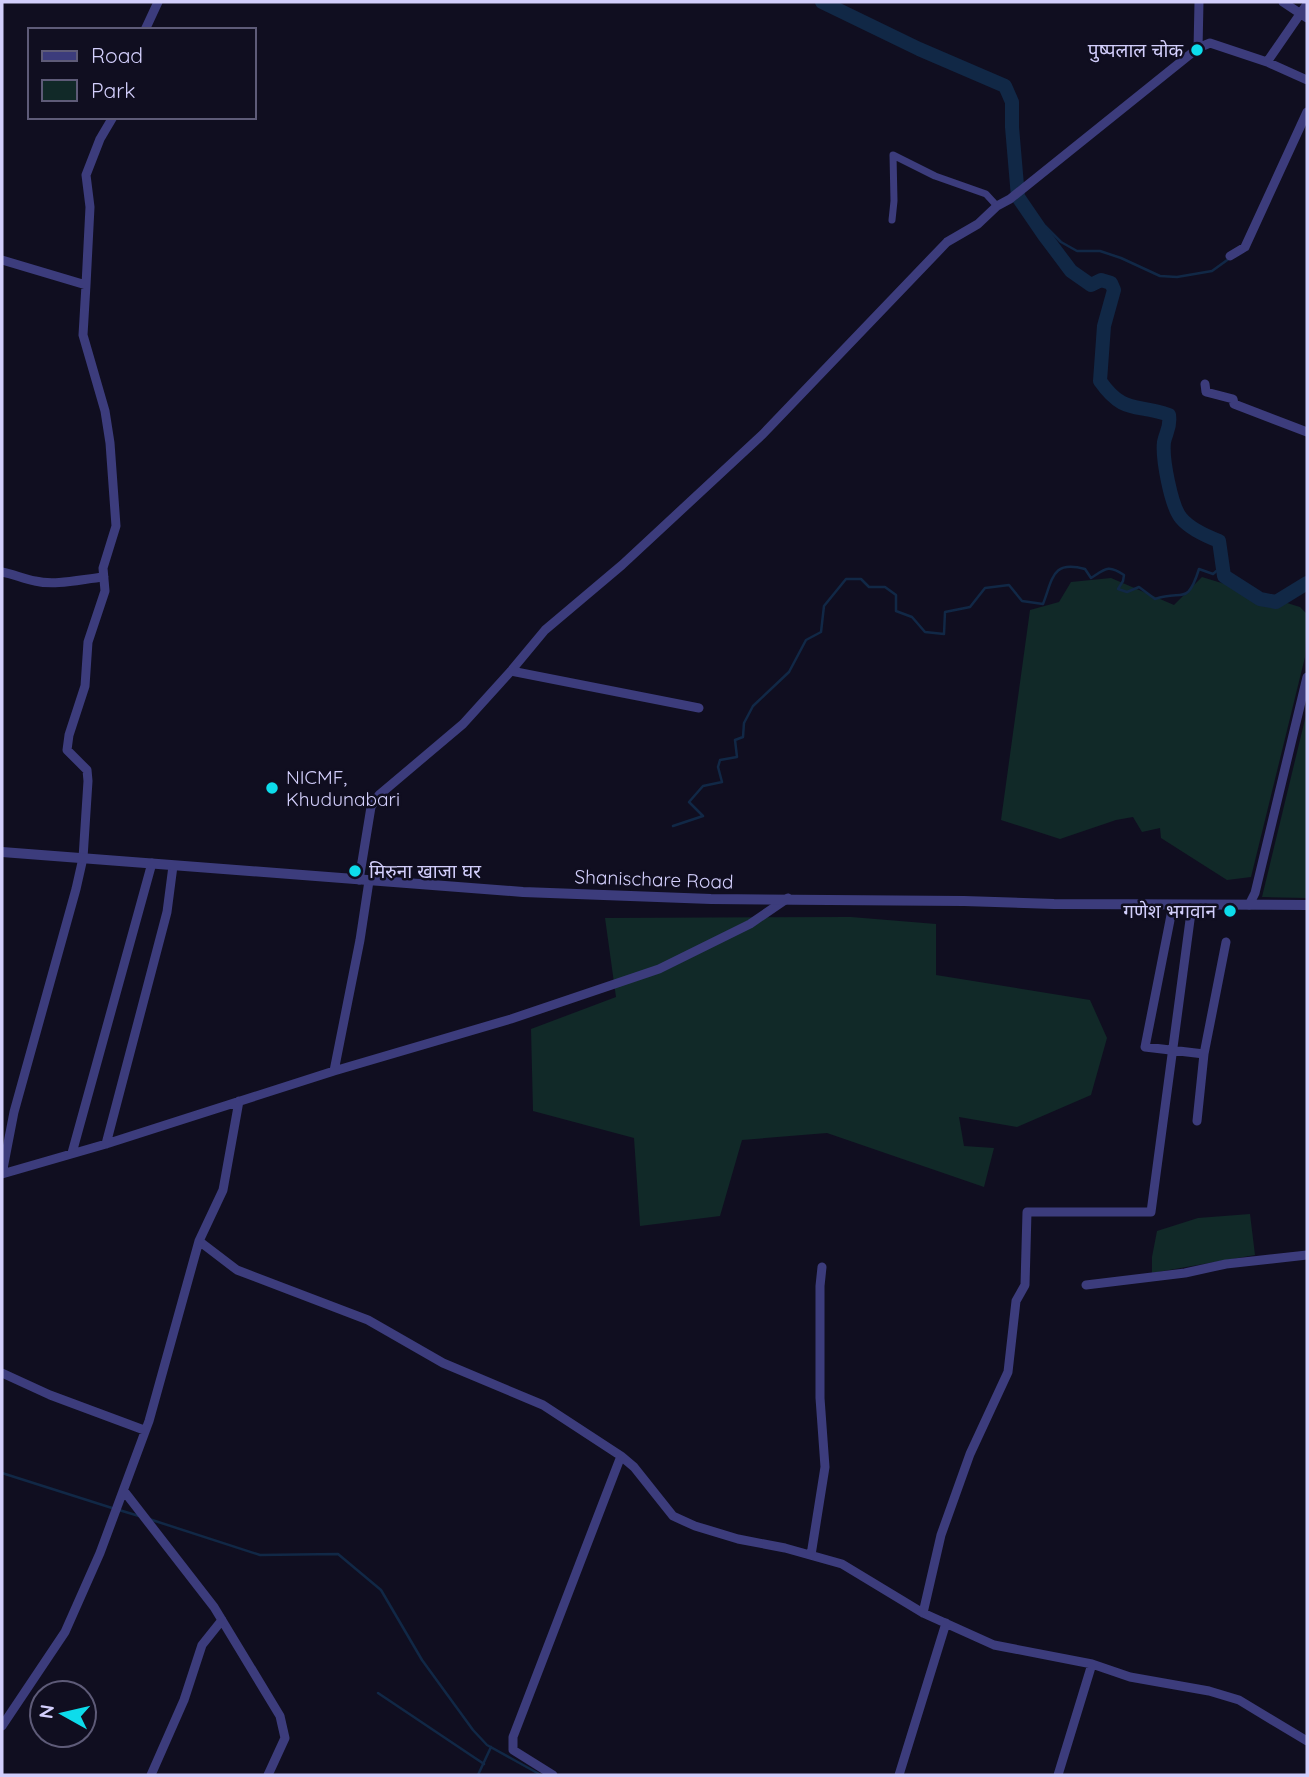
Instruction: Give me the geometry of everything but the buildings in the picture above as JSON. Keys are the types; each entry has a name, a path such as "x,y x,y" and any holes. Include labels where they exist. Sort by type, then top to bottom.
{"street":[{"path":"146,28 158,2"},
{"path":"1198,49 1199,2"},
{"path":"1283,2 1304,16"},
{"path":"1266,62 1304,16 1307,4"},
{"path":"334,1071 360,940 371,807 379,795 463,724 545,630 614,573 763,434 947,242 978,224 997,206 1010,199 1198,49 1210,43 1266,62 1307,80"},
{"path":"1230,256 1245,247 1307,112"},
{"path":"112,119 100,139 86,175 90,207 83,335 105,411 116,526 103,568 105,591 88,642 85,686 69,735 67,750 86,770 88,781 83,858 14,1112 2,1174 523,1015 659,969 741,929 788,898"},
{"path":"892,220 893,155 934,176 986,194 997,206"},
{"path":"2,260 86,285"},
{"path":"1205,384 1206,392 1233,399 1234,404 1307,432"},
{"path":"2,572 36,582 104,577"},
{"path":"511,671 699,708"},
{"path":"1249,905 1258,880 1307,677"},
{"name":"Shanischare Road","path":"2,852 523,892 711,899 1307,905"},
{"path":"72,1153 152,863"},
{"path":"106,1144 167,912 173,866"},
{"path":"1173,905 1145,1046 1204,1054"},
{"path":"923,1613 949,1511 970,1454 1008,1372 1016,1301 1025,1285 1027,1212 1151,1212 1192,905"},
{"path":"1197,1121 1204,1054 1226,942"},
{"path":"2,1726 65,1632 124,1491 149,1421 200,1241 223,1190 239,1101"},
{"path":"200,1241 237,1270 368,1320 443,1363 544,1405 621,1456 634,1467 673,1516 695,1526 842,1564 923,1613 994,1645 1092,1664 1130,1677 1209,1690 1238,1700 1307,1741"},
{"path":"1086,1285 1307,1255"},
{"path":"811,1555 825,1466 820,1398 822,1267"},
{"path":"2,1373 50,1395 144,1430"},
{"path":"553,1775 513,1751 513,1737 621,1456"},
{"path":"124,1491 222,1620 280,1716 285,1738 268,1775"},
{"path":"151,1775 176,1721 202,1645 222,1620"},
{"path":"899,1775 946,1623"},
{"path":"1058,1775 1092,1664"}],"green space":[{"path":"1202,577 1300,607 1307,614 1305,657 1251,877 1227,880 1161,838 1160,828 1142,832 1133,817 1060,839 1001,820 1030,610 1059,602 1071,582 1111,578 1174,605"},
{"path":"1307,711 1307,898 1262,897"},
{"path":"851,917 936,924 936,975 1090,1000 1107,1038 1091,1095 1017,1127 959,1117 964,1146 994,1148 984,1187 827,1133 742,1140 720,1216 640,1226 634,1138 533,1111 531,1029 616,997 605,918"},
{"path":"1250,1214 1255,1255 1152,1273 1157,1231 1198,1218"}],"waterway":[{"path":"822,2 919,49 1005,86 1012,102 1018,197 1071,271 1091,285 1101,280 1111,283 1114,290 1104,326 1100,381 1124,404 1169,415 1164,459 1177,512 1194,529 1219,541 1224,576 1260,599 1276,602 1307,583"},
{"path":"1034,219 1061,242 1077,251 1100,251 1160,276 1177,277 1212,271 1230,258"},
{"path":"673,826 703,816 689,802 703,786 722,782 718,767 720,760 737,757 735,740 743,737 744,723 753,706 789,672 806,640 821,632 824,606 846,579 861,579 869,587 885,587 896,595 896,611 912,617 925,632 944,634 945,612 970,607 985,588 1009,585 1022,601 1043,604 1055,573 1066,567 1085,569 1091,578 1103,570 1114,570 1124,575 1118,589 1127,592 1139,587 1155,599 1187,593 1199,569 1213,574 1221,567"},
{"path":"2,1473 112,1508"},
{"path":"119,1510 139,1516"},
{"path":"149,1519 260,1555 338,1554 381,1590 422,1660 473,1730 487,1745 541,1775"},
{"path":"378,1693 484,1764"},
{"path":"478,1775 491,1747"}],"place":[{"name":"पुष्पलाल चोक","path":"1197,50"},
{"name":"NICMF, Khudunabari","path":"272,788"},
{"name":"मिरुना खाजा घर","path":"355,871"},
{"name":"गणेश भगवान","path":"1230,911"}]}
